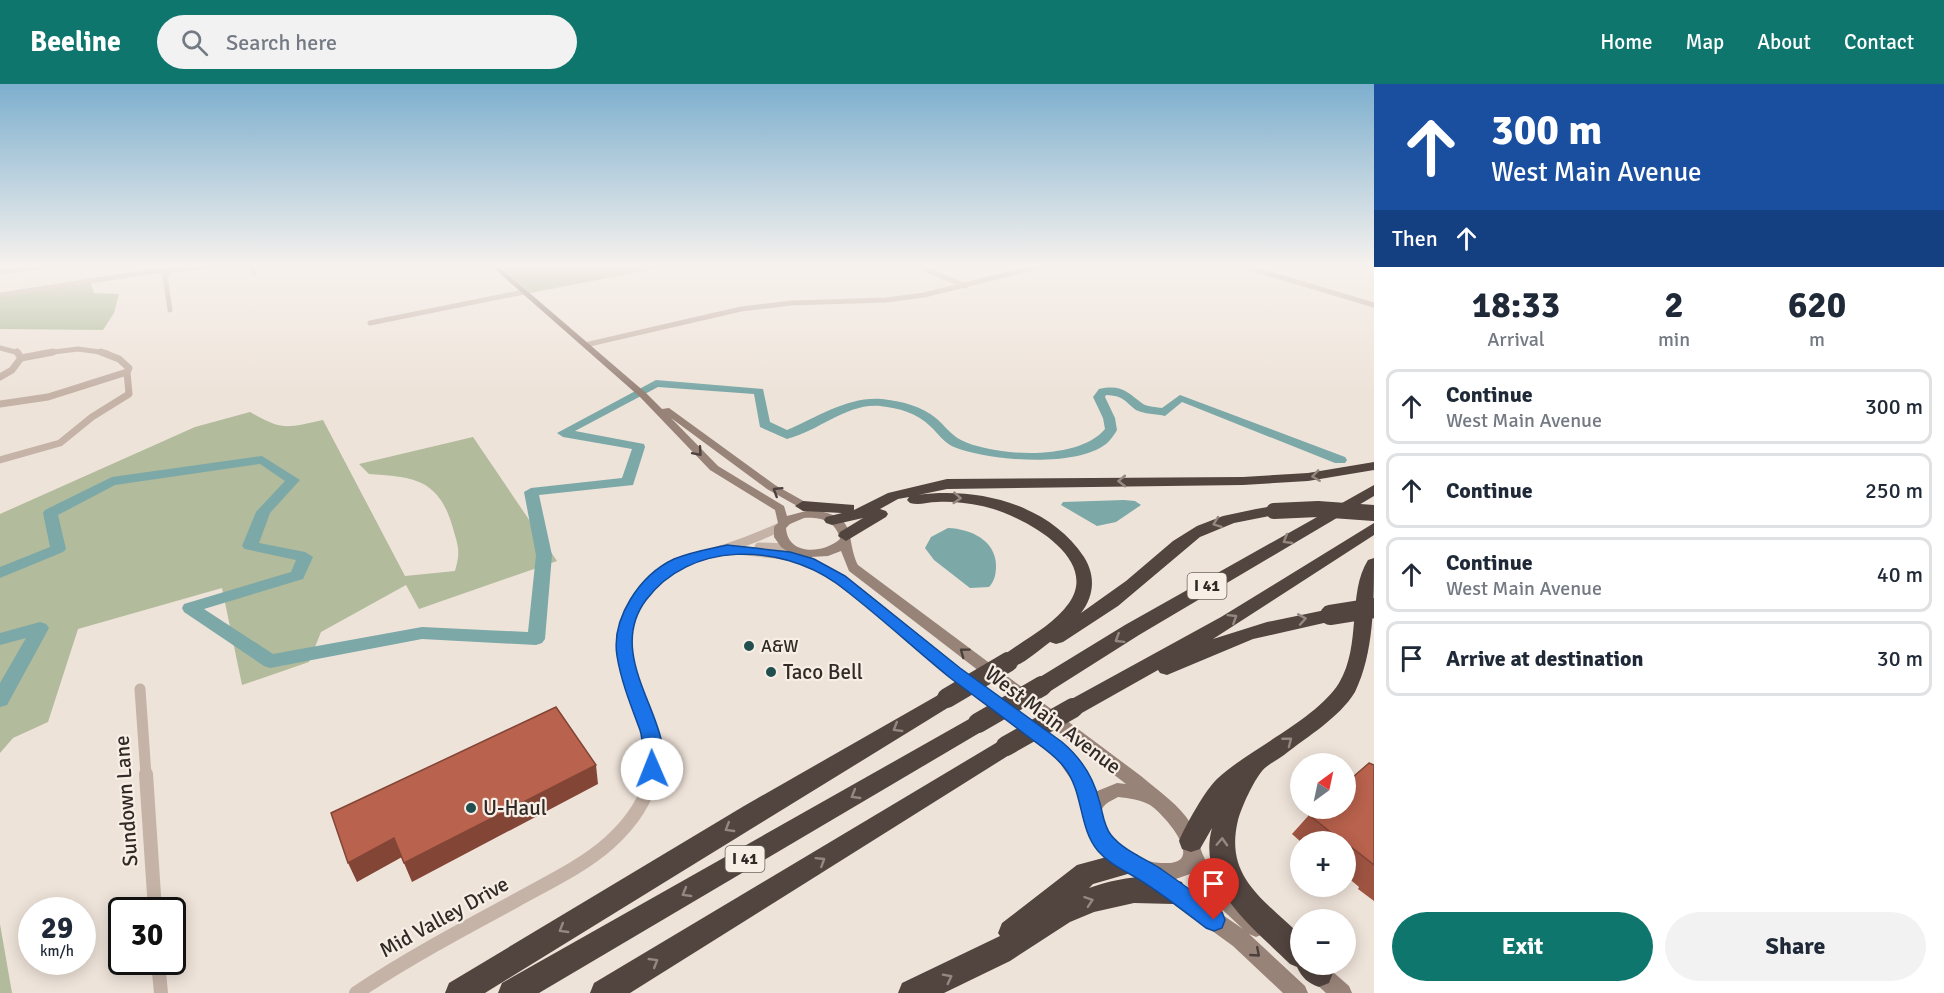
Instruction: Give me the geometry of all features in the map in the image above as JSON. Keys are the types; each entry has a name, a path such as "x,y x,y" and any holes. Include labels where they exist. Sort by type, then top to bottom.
{"highway":[{"path":"803,506 845,509 890,493 968,483 1273,479 1308,477 1374,466"},
{"path":"830,519 859,514 893,496 912,490"},
{"name":"I 41","path":"512,993 1042,686 1172,607 1374,490"},
{"path":"845,539 894,506 937,497 977,500 1000,506 1030,518 1054,534 1074,555 1081,567 1084,579 1083,594 1067,618 1008,662"},
{"path":"459,993 752,814 1008,662 1040,647 1091,617 1141,578 1185,538 1224,520 1274,511 1318,509 1374,513"},
{"name":"I 41","path":"604,993 1006,746 1228,622 1374,528"},
{"path":"1192,847 1224,787 1237,776 1251,769 1324,712 1347,688 1356,672 1362,650 1368,583 1374,564"},
{"path":"1073,708 1114,697 1200,651 1263,627 1374,608"},
{"path":"1251,769 1246,782 1230,805 1222,834 1221,856 1226,873 1250,909 1290,947"},
{"path":"983,959 995,946 1086,874 1098,869 1135,866"},
{"path":"912,993 943,981 1001,952 1068,908 1100,897 1134,890 1173,891"}],"main road":[{"path":"542,307 642,395 714,468 780,508 782,524 780,538 791,549 813,555 824,554 834,552 845,539 844,530 830,519 803,506 740,466 642,395"},
{"path":"782,524 799,515 819,515 830,519"},
{"name":"West Main Avenue","path":"845,539 846,553 853,568 1135,781 1160,803"},
{"name":"West Main Avenue","path":"791,549 799,557 856,591 955,672 1070,760 1079,773 1093,810"},
{"path":"1290,950 1227,904 1211,886 1185,827 1160,803 1131,791 1117,790 1097,800 1093,810 1093,820 1101,837 1116,854 1240,939 1298,993"},
{"path":"1135,866 1156,872 1170,872 1181,868 1188,861 1192,847"},
{"path":"1321,975 1342,993"}],"street":[{"path":"370,323 447,307"},
{"path":"585,345 754,307"},
{"path":"0,348 18,352 21,358"},
{"path":"0,377 12,370 21,358 67,350 95,350 123,361 129,368 127,372 129,394 92,417 60,443 3,459"},
{"path":"0,404 48,397 127,372"},
{"path":"724,549 782,524"},
{"path":"724,549 768,546 791,549"},
{"path":"724,549 785,555 809,562"},
{"name":"Mid Valley Drive","path":"356,993 397,966 589,859 615,837 637,809 651,775 653,742 625,658 625,630 631,612 645,589 665,571 682,561 724,549"},
{"name":"Sundown Lane","path":"140,689 154,897"},
{"path":"159,975 160,993"}],"green space":[{"path":"0,307 115,307 103,330 0,329"},
{"path":"250,412 270,422 285,426 323,420 405,576 455,571 458,548 446,509 431,489 421,483 410,479 369,474 359,464 473,437 557,561 419,609 406,585 321,632 309,662 242,685 222,588 78,629 48,722 13,738 0,753 0,514 195,427"},
{"path":"0,924 12,993 0,993"}],"water":[{"path":"1135,501 1141,505 1116,522 1097,526 1061,505 1063,502"},
{"path":"948,528 973,534 991,549 995,556 996,568 994,579 989,587 970,588 934,560 925,548 931,537"}],"building":[{"name":"U-Haul","path":"556,707 596,765 404,863 394,838 348,863 331,813"},
{"path":"1369,763 1374,765 1374,865 1356,851 1356,831 1329,831 1314,819 1356,819 1356,774"}],"waterway":[{"path":"0,573 58,549 50,513 112,481 262,460 293,480 263,512 250,546 305,557 297,575 190,608 270,661 422,633 536,639 544,555 531,492 628,482 639,447 563,433 656,383 759,391 764,424 787,435 862,402 880,403 916,411 932,421 948,437 959,444 992,453 1029,456 1066,453 1101,442 1111,430 1109,418 1099,397 1103,391 1120,392 1132,398 1141,408 1165,412 1180,398 1340,460"},
{"path":"0,639 40,628 0,700"}],"place":[{"name":"A&W","path":"749,646"},
{"name":"Taco Bell","path":"771,672"},
{"name":"U-Haul","path":"471,808"}],"route":[{"path":"652,769 653,742 629,675 624,653 626,626 638,599 660,575 694,557 721,549 785,555 809,562 840,579 955,672 1056,748 1070,760 1079,773 1093,810 1097,832 1105,843 1116,854 1141,868 1214,920"}]}
